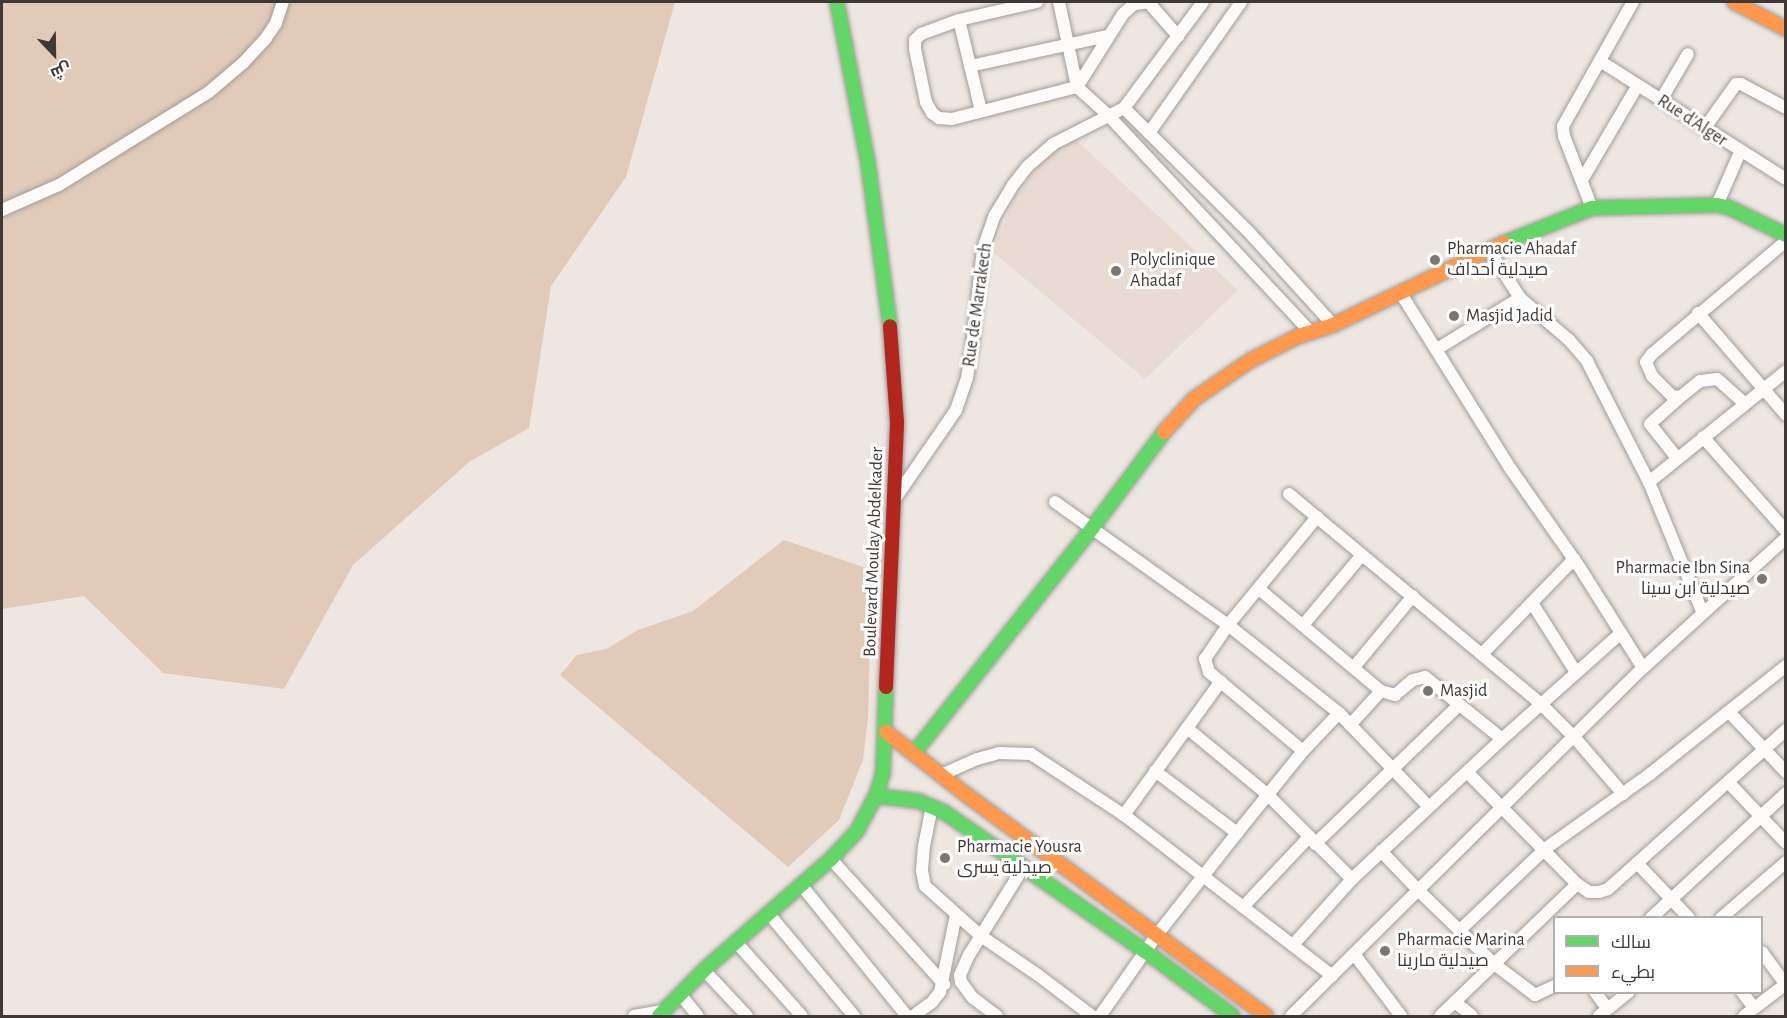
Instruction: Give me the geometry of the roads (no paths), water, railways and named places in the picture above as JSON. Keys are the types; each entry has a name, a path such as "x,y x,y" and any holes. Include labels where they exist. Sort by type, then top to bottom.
{"street":[{"path":"2,210 59,185 209,92 243,63 266,38 276,23 283,2"},
{"name":"Boulevard Moulay Abdelkader","path":"661,1014 704,970 802,886 857,831 876,796 883,773 897,422 893,345 868,163 837,2"},
{"path":"1037,2 930,29 915,40 926,102 932,113 939,118 952,119 1077,87 1108,36 1132,3 1151,3 1178,36"},
{"path":"1059,2 1077,87 1108,115 1311,333"},
{"name":"Rue de Marrakech","path":"894,500 956,410 967,378 983,249 994,215 1028,166 1053,144 1124,108 1203,2"},
{"path":"1149,133 1241,2"},
{"path":"1592,208 1564,136 1563,126 1633,2"},
{"path":"1734,2 1785,30"},
{"path":"959,20 981,111"},
{"path":"970,66 1108,36"},
{"path":"1661,100 1688,54"},
{"name":"Rue d'Alger","path":"1600,61 1785,179"},
{"path":"1704,129 1736,84 1741,84 1785,108"},
{"path":"1582,180 1638,85"},
{"path":"1124,108 1247,230 1334,325"},
{"path":"1717,205 1740,152"},
{"path":"914,753 1093,527 1153,444 1194,399 1251,360 1334,325 1489,250 1571,214 1592,208 1717,205 1730,208 1785,235"},
{"path":"1680,397 1664,391 1647,368 1646,362 1698,313 1785,241"},
{"path":"1489,250 1520,298 1569,340 1587,361 1649,482 1702,611"},
{"path":"1400,292 1510,468 1574,559 1643,668"},
{"path":"1437,349 1520,298"},
{"path":"1698,313 1785,415"},
{"path":"1649,482 1785,371"},
{"path":"1677,458 1650,424 1680,397 1700,381 1717,379 1744,403"},
{"path":"1703,437 1785,531"},
{"path":"1289,495 1542,704 1623,794"},
{"path":"1056,502 1228,625 1339,713 1429,807"},
{"path":"1303,751 1209,672 1205,659 1228,625 1317,518"},
{"path":"1291,1017 1502,805 1575,738 1643,668 1702,611 1785,538"},
{"path":"1304,624 1362,555"},
{"path":"1483,653 1574,559"},
{"path":"1259,589 1304,624 1381,691 1395,695 1413,680 1425,677 1502,739"},
{"path":"1354,667 1413,596"},
{"path":"1532,603 1576,672"},
{"path":"1293,945 1352,879 1381,851 1621,633"},
{"path":"1459,931 1545,849 1623,794 1785,666"},
{"path":"1124,815 1221,681"},
{"path":"1350,725 1381,691"},
{"path":"1243,907 1312,840 1392,770 1459,705"},
{"path":"1729,712 1785,772"},
{"path":"1100,1017 1156,936 1303,751 1339,713"},
{"path":"1187,728 1268,795 1352,879"},
{"path":"1467,772 1502,805 1577,884 1589,892 1599,892 1608,889 1785,730"},
{"path":"886,732 1266,1017"},
{"path":"941,775 977,759 999,753 1031,754 1124,815 1332,976"},
{"path":"1155,771 1237,833"},
{"path":"1728,782 1785,843"},
{"path":"1653,916 1785,793"},
{"path":"876,796 932,806 1145,951 1233,1017"},
{"path":"932,806 924,846 925,886 981,936 1038,975 1092,1017"},
{"path":"1381,851 1493,963 1535,995 1553,986"},
{"path":"831,859 944,984"},
{"path":"1729,915 1785,862"},
{"path":"1637,863 1687,916"},
{"path":"997,1017 972,997 961,982 964,964 1023,868"},
{"path":"1440,1017 1493,963 1577,884"},
{"path":"802,886 907,1017"},
{"path":"769,914 854,1017"},
{"path":"913,1017 933,1002 944,984 956,915"},
{"path":"736,942 802,1017"},
{"path":"1354,954 1401,1017"},
{"path":"1744,1017 1785,984 1763,955"},
{"path":"704,970 747,1017"},
{"path":"680,994 698,1017"},
{"path":"1595,994 1603,1013 1628,994"},
{"path":"1743,994 1754,1008"},
{"path":"1455,1002 1472,1017"},
{"path":"634,1017 661,1014"}],"place":[{"name":"Pharmacie Ahadaf صيدلية أحداف","path":"1435,260"},
{"name":"Polyclinique Ahadaf","path":"1116,271"},
{"name":"Masjid Jadid","path":"1454,316"},
{"name":"Pharmacie Ibn Sina صيدلية ابن سينا","path":"1762,579"},
{"name":"Masjid","path":"1428,691"},
{"name":"Pharmacie Yousra صيدلية يسرى","path":"945,858"},
{"name":"Pharmacie Marina صيدلية مارينا","path":"1385,951"}]}
